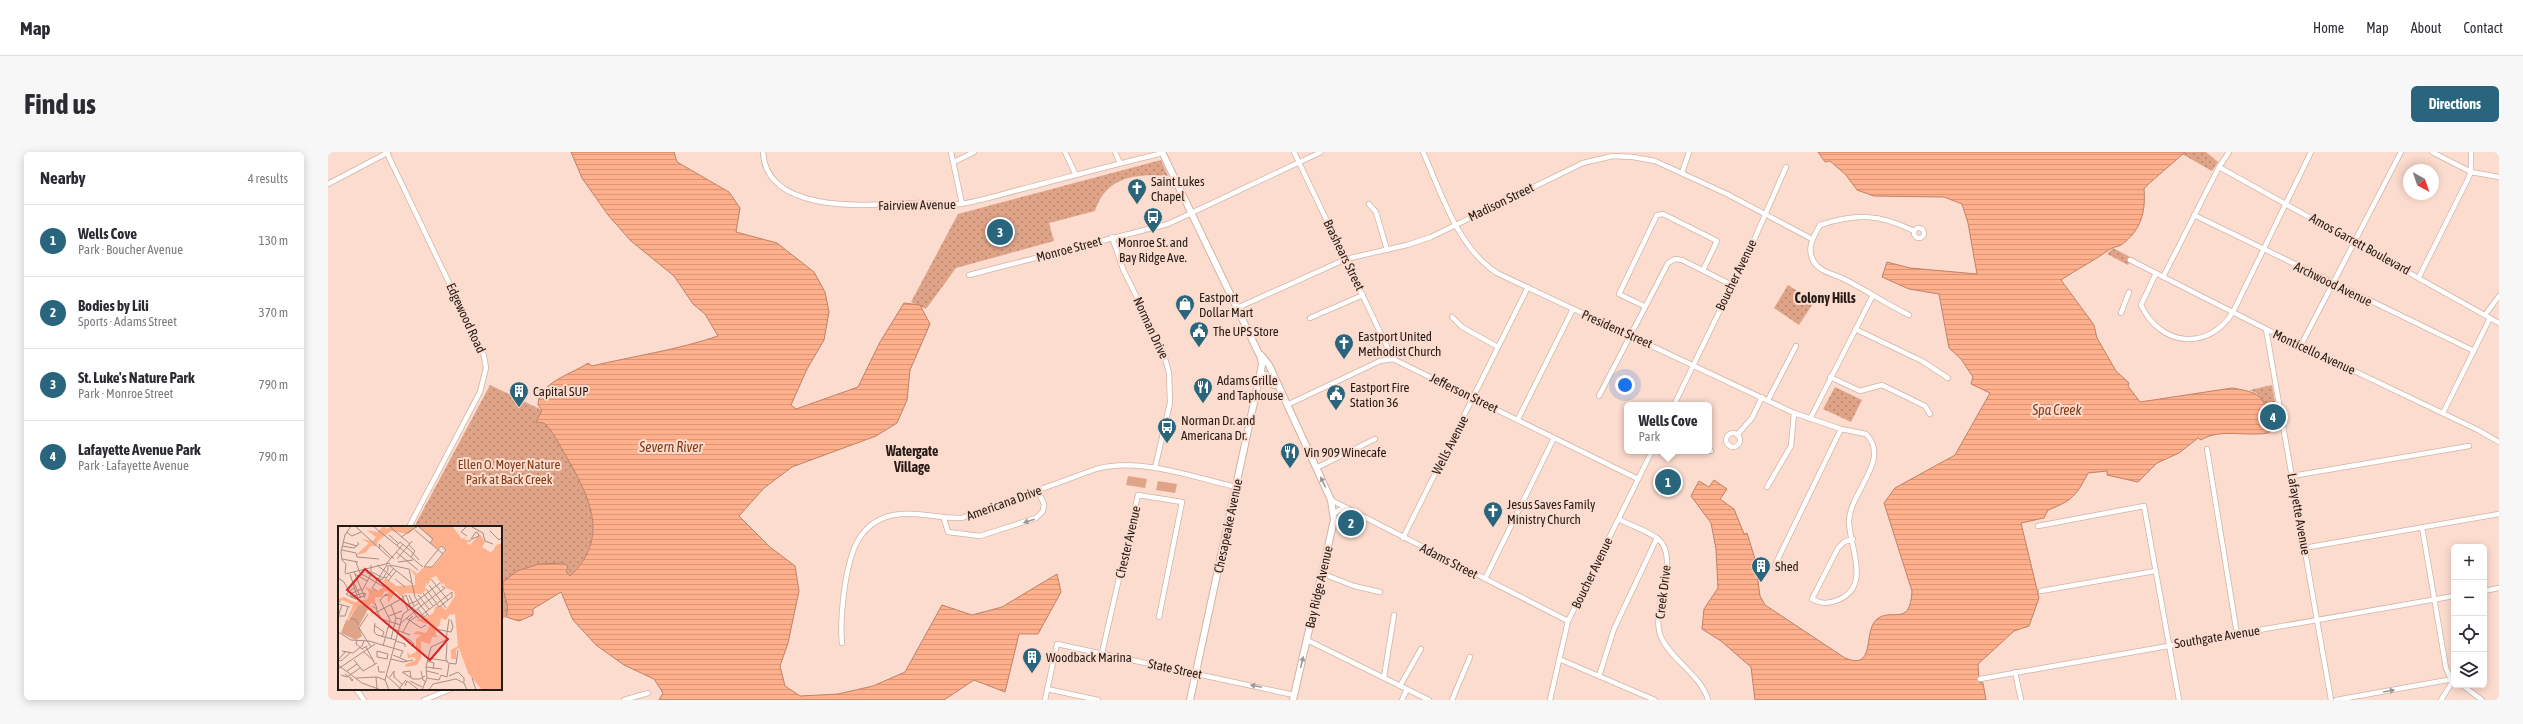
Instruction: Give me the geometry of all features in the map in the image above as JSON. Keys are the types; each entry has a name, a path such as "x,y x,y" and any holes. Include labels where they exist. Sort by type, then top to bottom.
{"main road":[{"name":"Bay Ridge Avenue","path":"1163,153 1236,308 1258,352 1268,364 1331,500 1333,515 1323,574 1293,697"},
{"name":"Chesapeake Avenue","path":"1190,700 1261,374 1261,358 1258,352"},
{"path":"1261,374 1270,378 1276,387 1281,391"}],"street":[{"path":"328,184 387,152"},
{"name":"Edgewood Road","path":"387,152 480,345 486,368 480,392 410,526"},
{"name":"Fairview Avenue","path":"764,152 764,163 773,181 780,188 799,196 835,203 871,206 916,203 962,204 1163,153"},
{"path":"951,152 962,204"},
{"path":"954,162 974,152"},
{"path":"1065,152 1076,175"},
{"path":"1115,152 1120,163"},
{"name":"Brashears Street","path":"1294,152 1393,359"},
{"name":"Monroe Street","path":"969,275 1168,224 1321,152"},
{"name":"President Street","path":"1423,152 1456,224 1470,248 1486,266 1573,309 1693,364 1794,413 1841,429 1866,434 1875,445 1876,454 1858,494 1849,520 1853,539"},
{"path":"1682,173 1689,152"},
{"path":"2163,277 2219,167 2229,152"},
{"path":"2156,273 2141,305 2146,316 2158,328 2190,340 2212,334 2223,325 2233,312 2311,152"},
{"path":"2301,345 2332,283 2356,242 2401,152"},
{"path":"2432,152 2471,172 2499,178"},
{"path":"2419,277 2471,172 2471,152"},
{"name":"Madison Street","path":"1236,308 1346,259 1420,241 1584,163 1599,158 1618,156 1645,158 1682,173 1766,213 1812,239"},
{"name":"Boucher Avenue","path":"1675,402 1766,213 1786,166"},
{"name":"Amos Garrett Boulevard","path":"2219,167 2419,277 2499,323"},
{"path":"1369,204 1376,212 1387,250"},
{"path":"1644,306 1619,294 1657,215 1663,214 1717,241 1703,270"},
{"name":"Archwood Avenue","path":"2194,215 2263,250 2474,351"},
{"path":"1909,315 1872,297 1843,278 1822,270 1814,263 1810,249 1812,239 1820,225 1844,218 1866,216 1893,221 1914,231"},
{"name":"Norman Drive","path":"1112,238 1123,269 1163,350 1169,373 1170,403 1155,468"},
{"path":"1599,396 1631,335 1644,306 1671,261 1679,258 1732,284"},
{"name":"Monticello Avenue","path":"2130,260 2233,312 2444,413 2499,442"},
{"name":"Wells Avenue","path":"1403,538 1528,287"},
{"path":"2121,313 2129,292"},
{"path":"1310,318 1363,295"},
{"path":"2485,315 2499,296"},
{"path":"1810,419 1872,297"},
{"path":"1518,419 1573,309"},
{"path":"1452,317 1462,327 1498,347"},
{"path":"2444,413 2490,318"},
{"name":"Lafayette Avenue","path":"2266,328 2331,700"},
{"path":"1855,329 1922,361 1948,378"},
{"path":"1768,400 1796,346"},
{"path":"1287,405 1380,361 1393,359"},
{"name":"Jefferson Street","path":"1393,359 1638,479"},
{"path":"1830,377 1860,391 1882,384 1924,406 1930,414"},
{"path":"1737,435 1752,418 1762,397"},
{"path":"1766,487 1791,446 1794,413"},
{"path":"1775,565 1841,429"},
{"path":"1485,580 1554,438"},
{"path":"1316,468 1375,439"},
{"path":"2292,476 2469,446"},
{"path":"2207,450 2238,634"},
{"name":"Boucher Avenue","path":"1550,700 1568,621 1650,454"},
{"name":"Americana Drive","path":"842,643 840,620 847,567 858,539 874,524 890,516 910,513 944,519 972,515 1108,466 1130,464 1155,468 1236,487"},
{"path":"944,519 948,532 980,536 987,534 1036,518 1043,510 1044,504 1038,491"},
{"name":"Chester Avenue","path":"1102,653 1138,495 1182,502 1159,617"},
{"name":"Adams Street","path":"1331,500 1485,580 1568,621"},
{"path":"2038,526 2144,506 2179,700"},
{"path":"1333,515 1338,510 1350,510"},
{"path":"2304,548 2499,514"},
{"path":"1600,676 1612,636 1657,538 1619,519"},
{"path":"2422,527 2446,668 2451,677"},
{"name":"Creek Drive","path":"1657,538 1663,544 1667,558 1658,617 1661,636 1668,648 1704,690 1708,700"},
{"path":"1853,539 1857,567 1854,584 1848,594 1830,603 1819,603 1812,599 1838,548 1844,542 1853,539"},
{"path":"2041,591 2155,571"},
{"path":"1323,574 1354,586 1380,592"},
{"path":"2487,590 2499,588"},
{"name":"Southgate Avenue","path":"1980,679 2451,596"},
{"path":"1384,677 1394,615"},
{"path":"1307,640 1429,700"},
{"name":"State Street","path":"1047,689 1057,644 1195,673 1293,697"},
{"path":"1400,686 1420,649"},
{"path":"1452,700 1470,657"},
{"path":"1559,659 1655,700"},
{"path":"2015,672 2021,700"},
{"path":"2336,700 2451,679"},
{"path":"2441,700 2451,686"},
{"path":"2466,688 2482,700"},
{"path":"1045,700 1047,689 1098,700"},
{"path":"1402,700 1407,689"},
{"path":"357,690 364,700"},
{"path":"424,700 449,690"},
{"path":"624,700 648,693"}],"green space":[{"path":"2184,152 2206,152 2218,162 2212,171 2182,154"},
{"path":"1161,160 1168,176 1144,175 1123,180 1114,184 1106,191 1095,211 1049,223 1054,241 956,268 926,309 911,302 958,214"},
{"path":"2113,248 2132,258 2128,265 2107,254"},
{"path":"1788,285 1814,302 1799,325 1774,308"},
{"name":"Ellen O. Moyer Nature Park at Back Creek","path":"490,385 542,410 545,422 555,436 583,488 590,506 593,524 591,541 584,559 570,576 558,563 525,569 503,582 509,607 506,616 502,619 502,526 415,526"},
{"path":"2272,385 2280,430 2268,433 2271,427 2258,394 2250,390"},
{"path":"1835,387 1862,400 1851,422 1823,409"},
{"path":"1128,476 1147,479 1145,488 1126,485"},
{"path":"1158,481 1177,484 1175,493 1156,490"}],"water":[{"name":"Severn River","path":"571,152 674,152 677,162 729,192 740,208 736,232 777,243 814,272 825,292 829,312 824,340 807,369 791,405 796,409 858,387 880,342 904,303 920,305 930,324 910,370 907,400 897,423 876,436 792,467 764,488 739,516 770,547 795,566 799,591 788,643 780,666 785,686 800,696 838,694 873,686 905,672 942,605 972,615 1002,607 1057,574 1061,592 1038,634 1019,634 1005,692 974,680 944,700 659,700 663,693 654,679 624,665 596,645 573,620 561,592 533,609 533,615 519,621 506,617 508,608 503,582 517,571 539,564 563,563 568,566 566,572 570,576 583,562 590,547 593,532 592,517 582,486 551,430 544,423 536,422 542,410 538,405 539,397 557,380 588,363 592,366 671,349 718,336 705,314 693,304 674,276 631,241 608,215 582,178"},
{"name":"Spa Creek","path":"1818,152 2185,152 2144,189 2144,205 2141,220 2138,227 2128,239 2121,245 2110,249 2061,280 2094,325 2097,338 2116,371 2129,383 2128,386 2140,402 2232,388 2256,394 2260,397 2266,408 2271,427 2268,433 2216,434 2201,440 2198,438 2179,453 2157,463 2138,482 2107,475 2107,471 2088,473 2077,492 2063,504 2048,510 2044,518 2021,523 2039,598 2029,626 2014,631 1978,664 1979,682 1983,683 1986,700 1755,700 1751,667 1721,641 1702,629 1704,609 1718,588 1716,549 1711,523 1691,496 1699,481 1709,487 1714,480 1727,489 1720,499 1734,509 1744,534 1747,533 1755,559 1760,596 1765,605 1845,658 1855,661 1861,659 1865,655 1872,626 1876,620 1882,616 1904,613 1908,610 1912,591 1884,503 1895,488 1955,455 1990,393 1971,384 1973,377 1961,359 1949,348 1939,294 1909,289 1882,277 1887,262 1910,268 1977,274 1968,223 1962,204 1944,197 1874,196 1857,190 1846,175 1830,161 1825,162"}],"place":[{"name":"Saint Lukes Chapel","path":"1137,205"},
{"name":"St. Luke's Nature Park","path":"1000,232"},
{"name":"Monroe St. and Bay Ridge Ave.","path":"1153,234"},
{"name":"Eastport Dollar Mart","path":"1185,321"},
{"name":"The UPS Store","path":"1199,348"},
{"name":"Eastport United Methodist Church","path":"1344,360"},
{"name":"Adams Grille and Taphouse","path":"1203,404"},
{"name":"Capital SUP","path":"519,408"},
{"name":"Eastport Fire Station 36","path":"1336,411"},
{"name":"Lafayette Avenue Park","path":"2273,417"},
{"name":"Norman Dr. and Americana Dr.","path":"1167,444"},
{"name":"Vin 909 Winecafe","path":"1290,469"},
{"name":"Wells Cove","path":"1668,482"},
{"name":"Bodies by Lili","path":"1351,523"},
{"name":"Jesus Saves Family Ministry Church","path":"1493,528"},
{"name":"Shed","path":"1761,583"},
{"name":"Woodback Marina","path":"1032,674"}],"district":[{"name":"Colony Hills","path":"1825,298"},
{"name":"Watergate Village","path":"912,460"}]}
